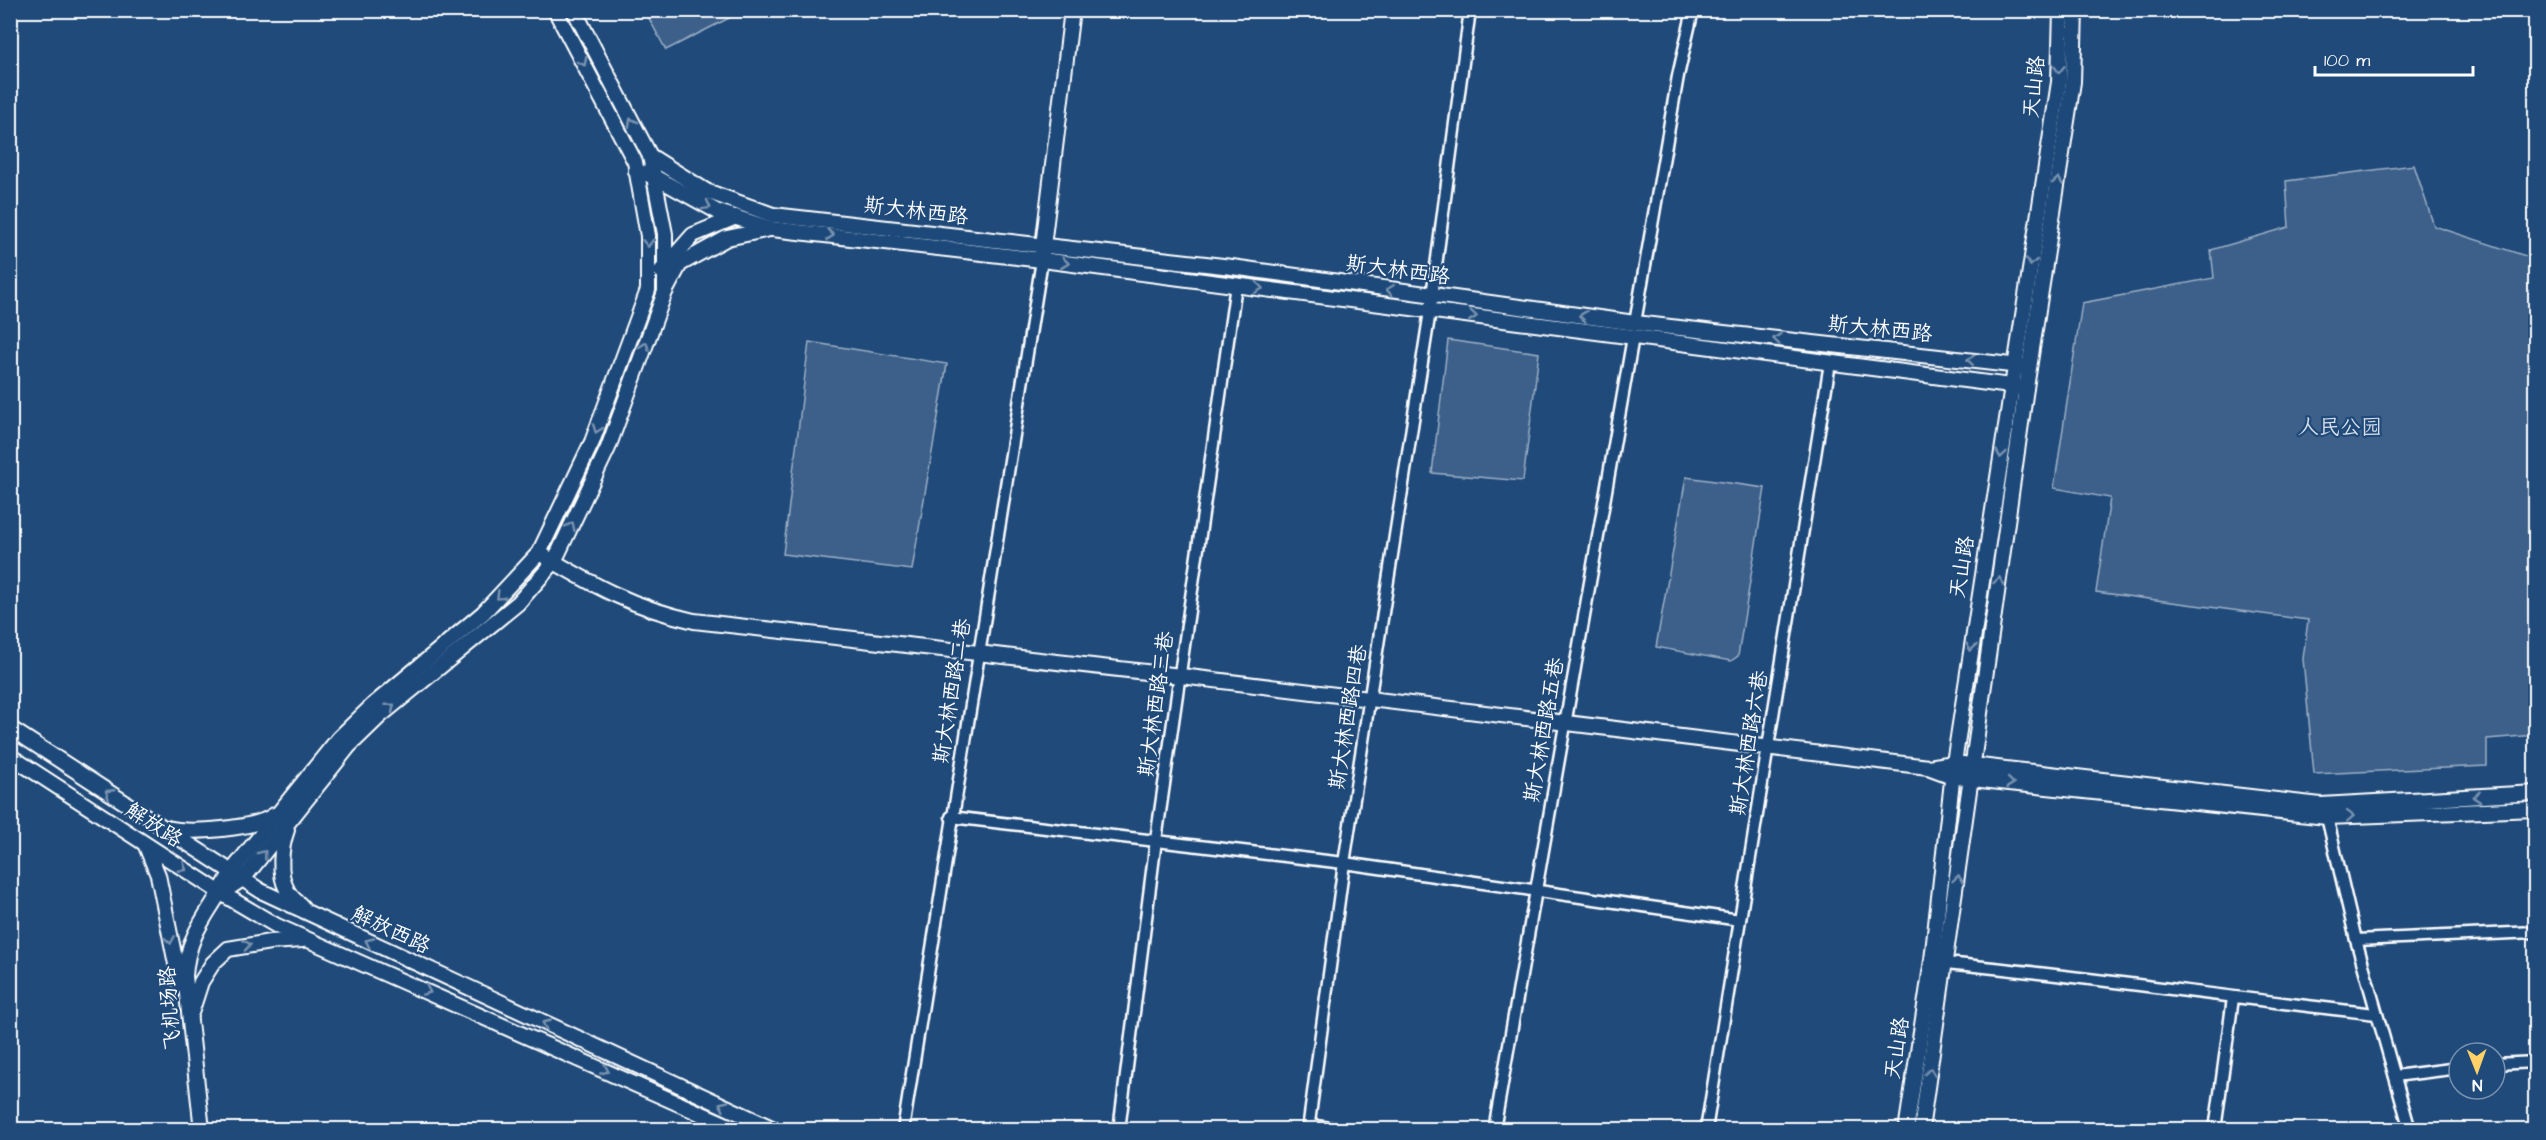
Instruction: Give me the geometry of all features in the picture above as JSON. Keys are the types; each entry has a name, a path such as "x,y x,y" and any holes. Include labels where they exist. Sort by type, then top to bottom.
{"main road":[{"path":"555,10 634,162 648,236 648,290"},
{"path":"574,10 650,156 665,234 663,267 665,292"},
{"path":"1042,253 1072,10"},
{"name":"天山路","path":"1921,1130 2026,387 2022,366 2059,82 2061,10"},
{"name":"天山路","path":"1906,1130 1932,960 1953,770 2011,385 2022,366 2073,82 2074,10"},
{"path":"650,156 706,191 762,213"},
{"path":"636,171 653,176 718,212 772,229"},
{"path":"311,916 287,890 282,875 282,844 289,810 339,738 373,705 483,613 539,553 592,442 648,290 663,267 693,235 735,217 762,213"},
{"name":"斯大林西路","path":"762,213 1042,253 1236,285 1431,304 1634,330 2022,366"},
{"path":"158,825 183,830 254,825 289,810 381,715 518,603 554,562 608,448 665,292 680,264 727,238 772,229"},
{"name":"斯大林西路","path":"772,229 1232,267 1431,304"},
{"name":"斯大林西路","path":"1634,330 1830,363 2026,387"},
{"path":"539,553 597,588 661,614 694,621 978,655 1180,676 2327,817 2535,809"},
{"name":"解放西路","path":"10,728 261,891 776,1130"},
{"name":"解放路","path":"10,756 221,894 277,926"},
{"path":"1972,773 2321,806 2535,793"},
{"name":"飞机场路","path":"202,1130 185,976 189,944 195,930 221,894 289,810"},
{"path":"145,844 158,875 173,957 190,1018"},
{"name":"解放西路","path":"277,926 318,941 738,1130"},
{"path":"190,1018 201,982 213,963 228,949 292,939 318,941"}],"street":[{"name":"斯大林西路四巷","path":"1308,1127 1344,863 1431,304 1470,10"},
{"name":"斯大林西路五巷","path":"1494,1130 1678,76 1693,10"},
{"name":"斯大林西路二巷","path":"903,1130 1042,253"},
{"name":"斯大林西路三巷","path":"1119,1130 1156,840 1236,285"},
{"name":"斯大林西路六巷","path":"1706,1130 1830,363"},
{"path":"951,817 1344,863 1740,920"},
{"path":"2327,817 2356,940 2410,1130"},
{"path":"2356,940 2535,932"},
{"path":"1946,963 2056,974 2233,998 2376,1014"},
{"path":"2215,1130 2233,998"},
{"path":"2507,1063 2535,1062"},
{"path":"2395,1076 2447,1070"},
{"path":"1308,1127 1346,1130"}],"green space":[{"path":"645,11 743,11 666,50"},
{"name":"人民公园","path":"2414,165 2434,226 2535,259 2535,735 2487,739 2487,766 2314,774 2303,659 2308,620 2096,592 2110,498 2054,488 2082,303 2214,278 2211,250 2289,227 2286,181"},
{"path":"1448,340 1539,353 1523,481 1432,473"},
{"path":"809,342 947,364 912,570 783,554"},
{"path":"1686,477 1765,488 1738,656 1731,661 1656,647"}]}
